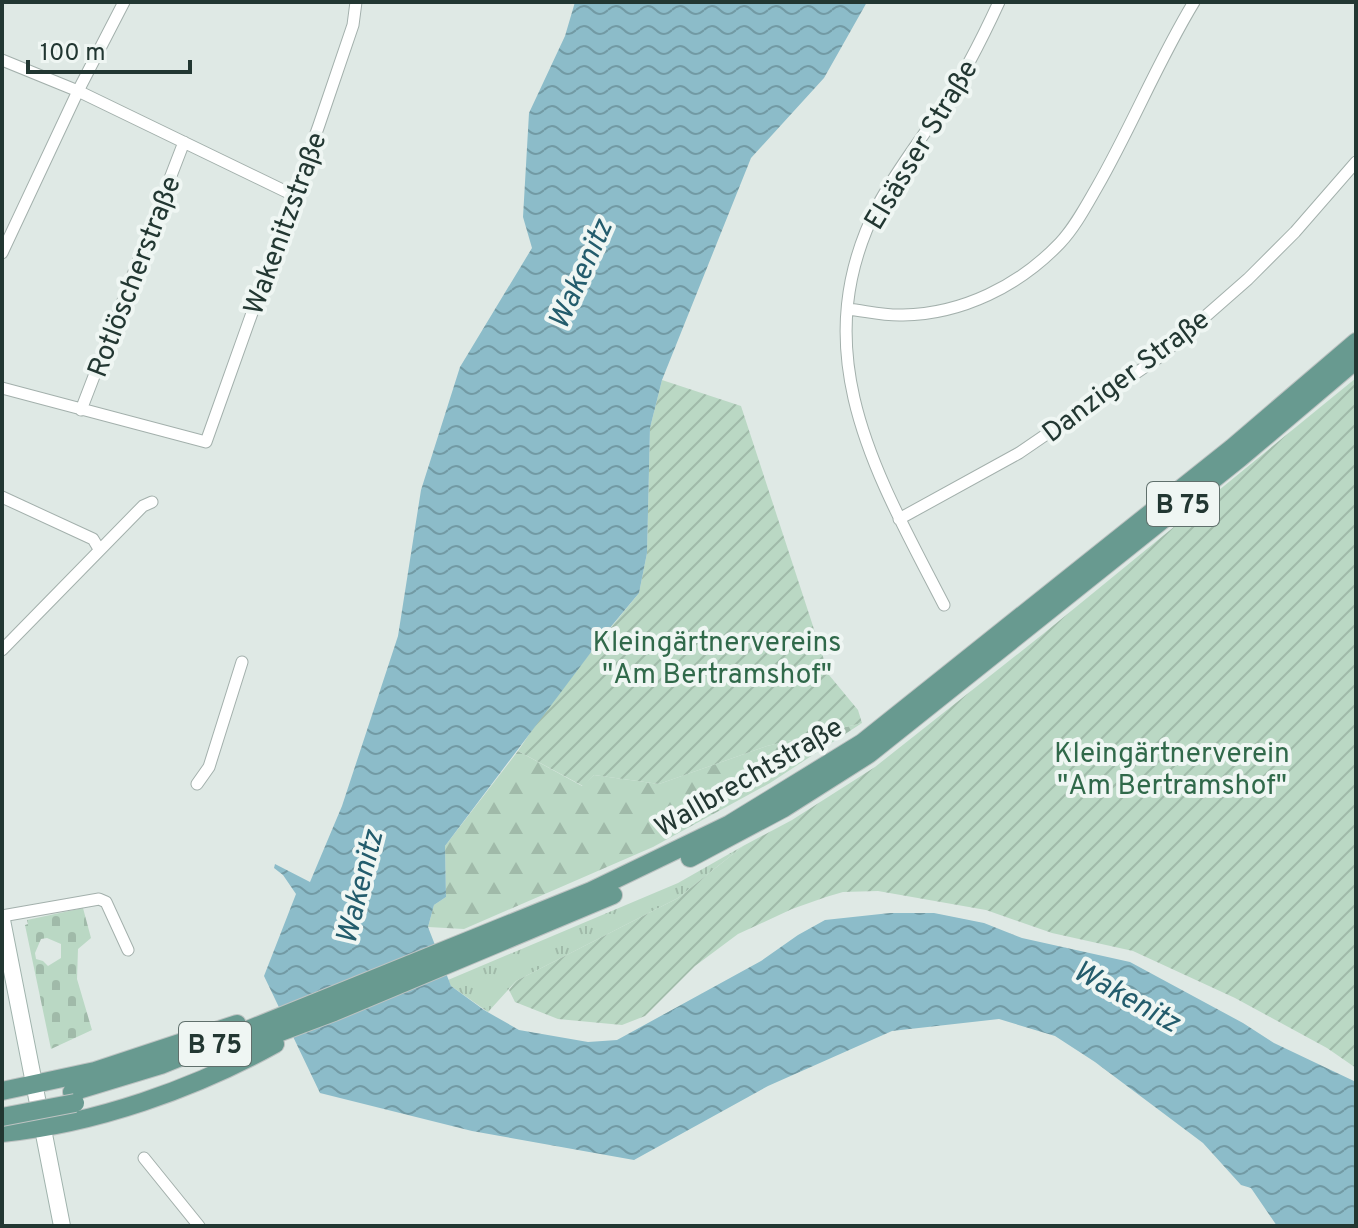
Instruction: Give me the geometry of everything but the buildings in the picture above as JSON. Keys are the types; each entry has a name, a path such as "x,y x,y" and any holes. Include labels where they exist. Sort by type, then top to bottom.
{"main road":[{"name":"Wallbrechtstraße","path":"71,1099 331,1005 525,924 777,798 862,743 1232,448 1356,342"},
{"name":"Wallbrechtstraße","path":"525,924 597,902 736,835 869,754 1240,458 1356,360"},
{"path":"2,918 62,1226"},
{"path":"2,1091 36,1085 71,1099 172,1091 234,1067 331,1005"},
{"path":"2,1133 42,1127 71,1099"},
{"name":"B 75","path":"2,1106 71,1099"},
{"name":"B 75","path":"2,1117 71,1099"}],"street":[{"path":"2,253 78,91 124,2"},
{"name":"Wakenitzstraße","path":"81,410 206,442 353,25 356,2"},
{"name":"Elsässer Straße","path":"944,605 899,519 859,424 847,369 848,309 856,262 877,207 963,75 999,2"},
{"path":"848,309 900,316 931,313 978,300 1020,279 1060,243 1116,154 1194,2"},
{"path":"2,60 78,91 293,195"},
{"name":"Rotlöscherstraße","path":"81,410 184,142"},
{"name":"Danziger Straße","path":"899,519 1019,453 1158,358 1248,279 1295,232 1356,162"},
{"path":"2,388 81,410"},
{"path":"2,497 93,539 99,549"},
{"path":"2,650 99,549 143,506 152,502"},
{"path":"197,784 209,767 242,662"},
{"path":"2,918 99,899 106,902 128,950"},
{"path":"144,1158 199,1226"}],"green space":[{"name":"Kleingärtnerverein \"Am Bertramshof\"","path":"1356,378 1356,1068 1327,1048 1235,998 1133,951 1052,933 986,910 878,891 843,892 826,897 738,934 695,966 645,1016 622,1025 558,1019 515,1002 509,990 516,981 678,898 743,846 792,820 875,767"},
{"name":"Kleingärtnervereins \"Am Bertramshof\"","path":"662,380 741,406 829,675 858,710 862,723 767,746 659,784 594,775 583,786 518,751 552,700 639,593 647,553 650,428"},
{"path":"862,723 770,783 653,847 464,929 428,927 434,905 446,897 445,846 518,751 582,786 594,775 659,784 767,746"},
{"path":"743,846 678,898 516,981 488,1012 451,986 448,980 678,883"},
{"path":"83,908 91,938 78,949 77,979 92,1030 51,1049 25,925 28,924 27,920","holes":["47,938 61,944 61,958 48,966 36,959 35,953 41,939"]}],"water":[{"name":"Wakenitz","path":"575,2 867,2 824,78 751,158 662,380 650,428 647,553 639,593 445,846 446,897 434,905 428,927 451,986 519,1030 588,1042 617,1040 761,961 825,920 890,913 934,913 984,923 1022,938 1130,962 1274,1043 1356,1082 1356,1226 1277,1226 1251,1188 1241,1185 1203,1143 1095,1062 1055,1036 999,1019 892,1031 768,1086 634,1160 472,1131 320,1093 264,976 296,894 274,868 275,864 310,882 342,806 398,636 421,490 460,367 532,248 523,217 529,113 565,36"}]}
